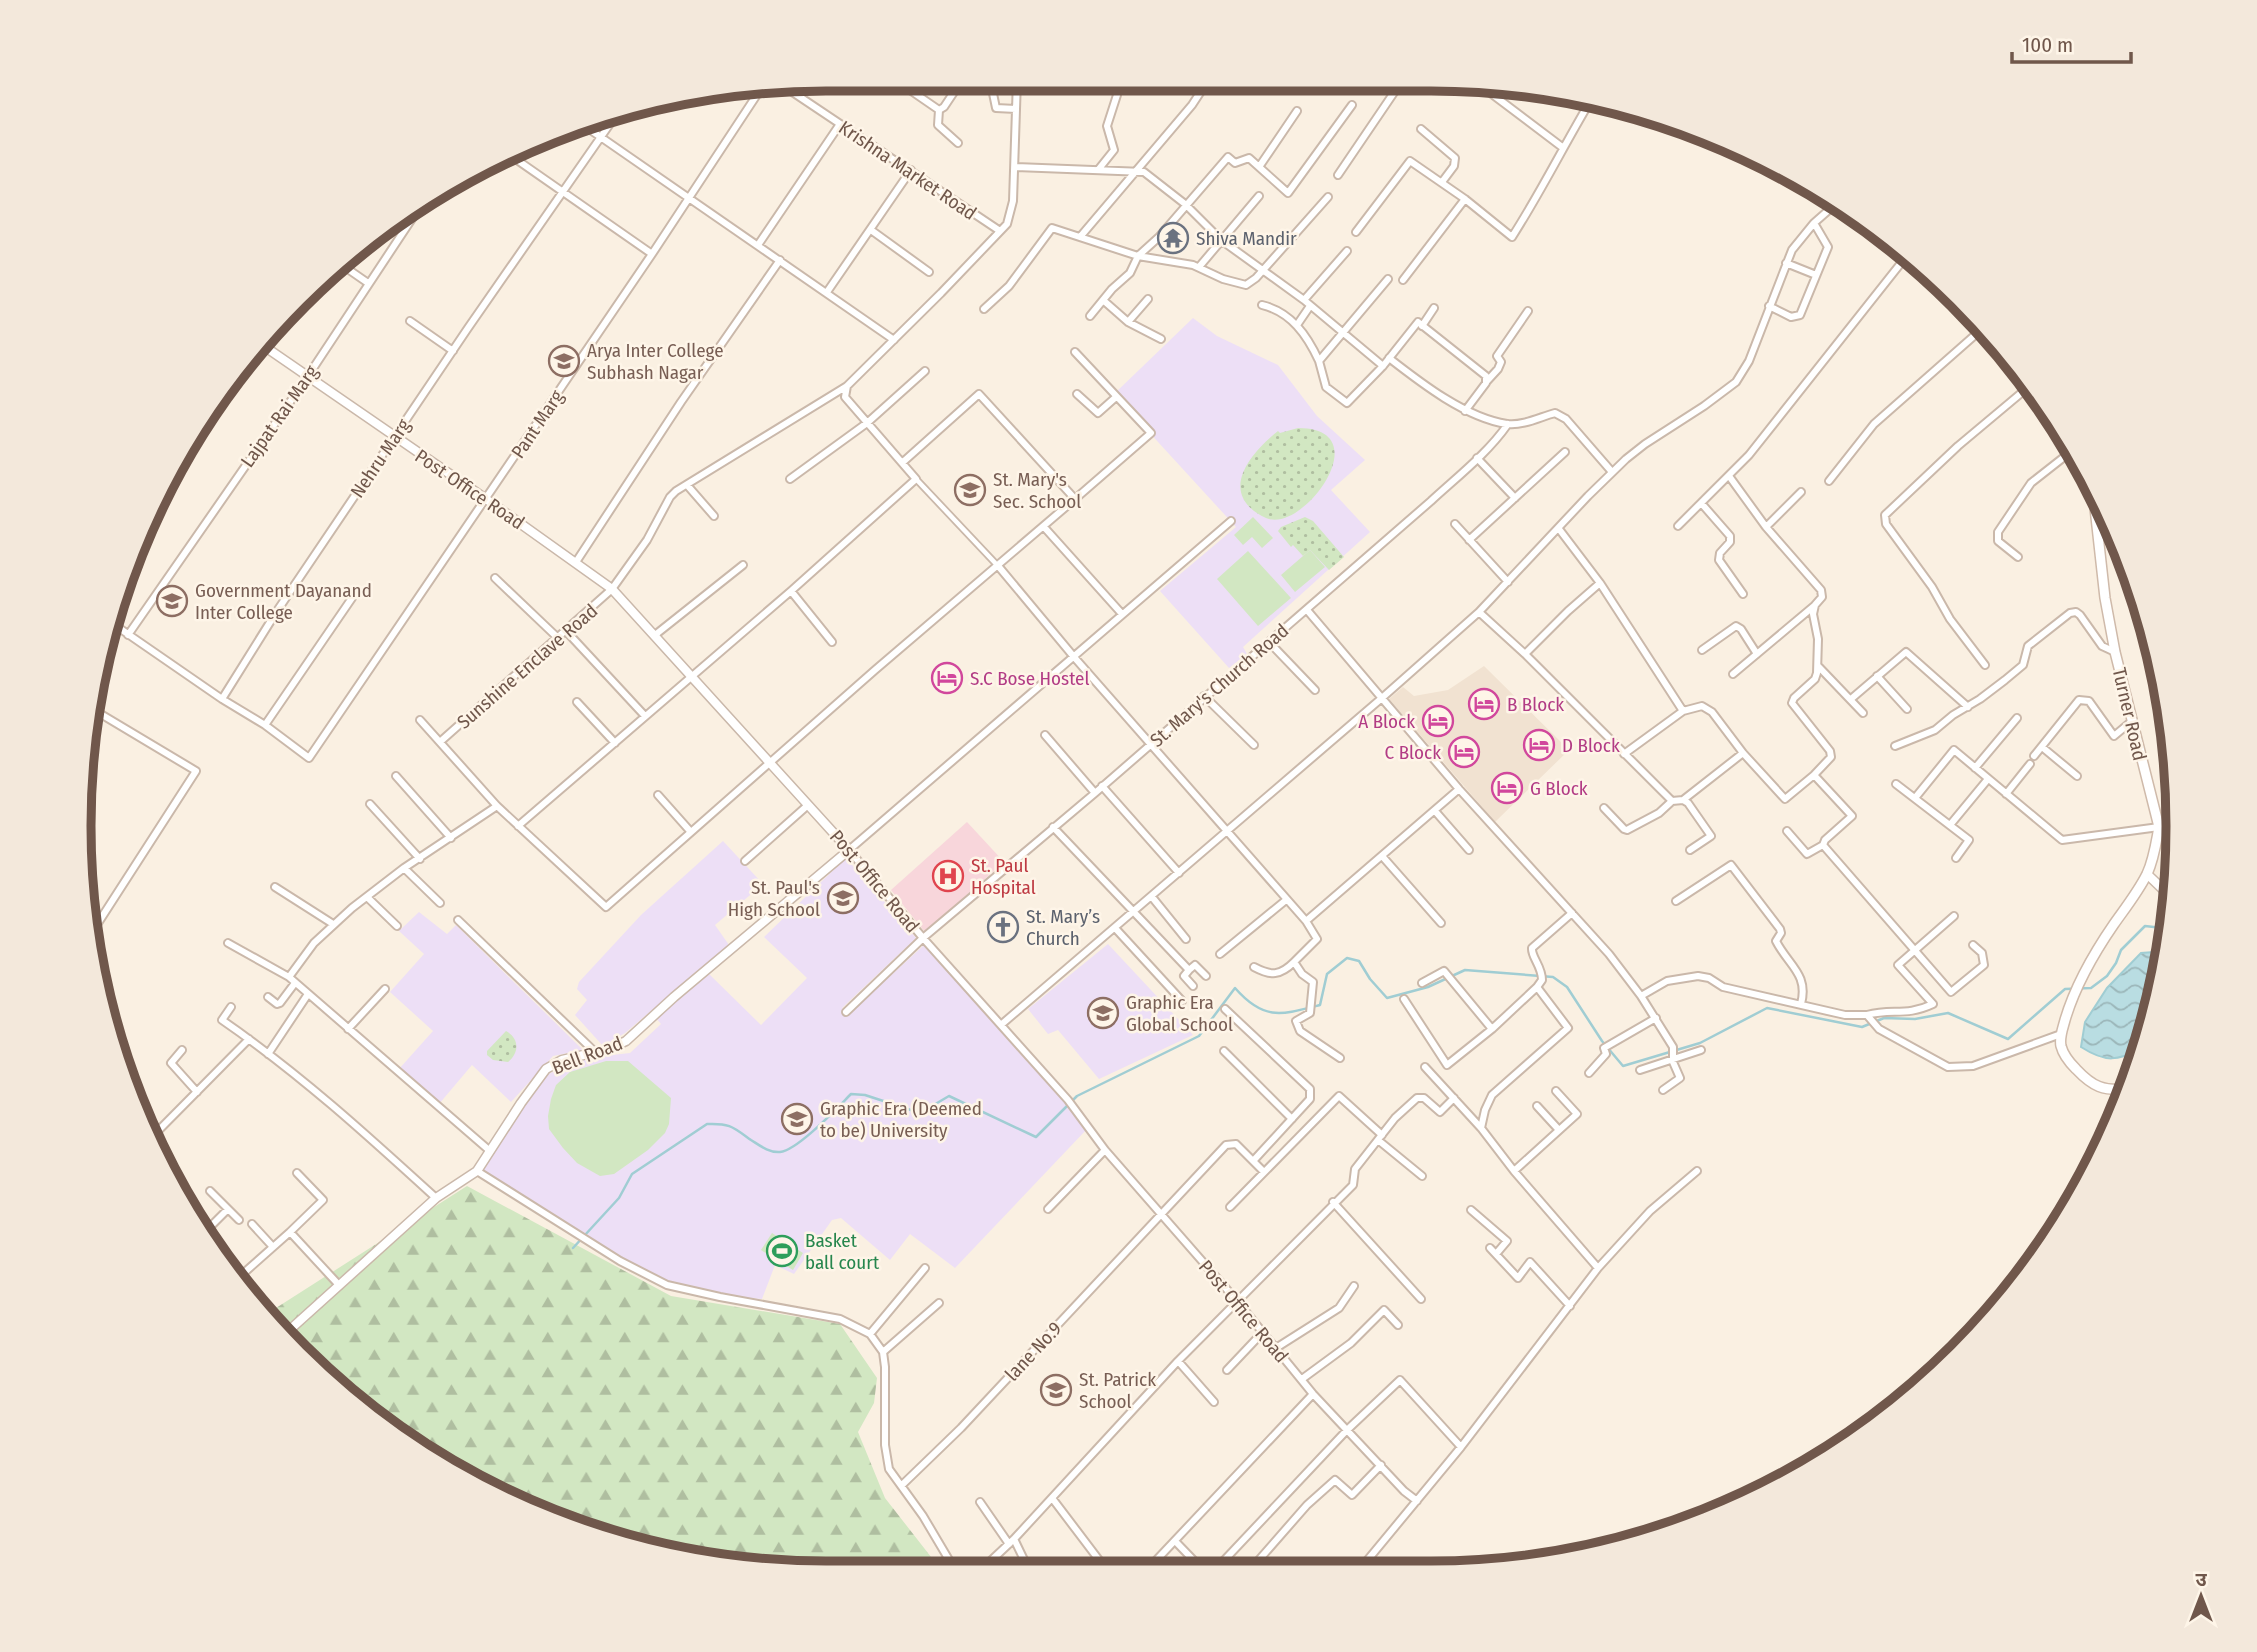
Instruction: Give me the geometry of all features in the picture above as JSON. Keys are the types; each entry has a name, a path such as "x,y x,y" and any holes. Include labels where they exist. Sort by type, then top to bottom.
{"main road":[{"name":"Turner Road","path":"2061,1034 2085,971 2147,874 2155,853 2159,827 2115,652 2105,598 2098,519"},
{"path":"2061,1034 2061,1048 2072,1065 2091,1084 2117,1089"}],"street":[{"path":"911,91 939,110"},
{"path":"939,110 955,91"},
{"path":"992,91 997,110 1016,109"},
{"path":"1000,231 1007,224 1012,210 1016,167 1017,91"},
{"path":"1080,237 1201,91"},
{"path":"1338,174 1395,91"},
{"name":"Krishna Market Road","path":"793,92 1000,231"},
{"path":"1492,94 1562,147"},
{"name":"Pant Marg","path":"265,725 309,758 652,254 757,95"},
{"path":"1098,170 1114,150 1107,126 1117,96"},
{"path":"1090,316 1130,273 1138,256 1228,157 1236,163 1249,158 1287,193 1352,105"},
{"path":"1356,232 1410,162 1465,199 1512,237 1534,203 1562,147 1586,108"},
{"path":"939,110 938,125 958,143"},
{"path":"1259,167 1297,111"},
{"name":"Nehru Marg","path":"222,699 277,611 561,192 611,124"},
{"path":"758,245 840,124"},
{"path":"590,130 894,340"},
{"path":"1421,130 1455,158 1454,166 1441,182"},
{"path":"517,160 652,254"},
{"path":"1016,167 1144,172 1185,204 1221,240 1304,300 1383,366"},
{"path":"827,292 911,170"},
{"path":"1199,267 1259,196"},
{"path":"984,309 1009,286 1052,229 1138,256 1199,267 1223,279 1246,285 1252,283 1328,197"},
{"path":"1403,280 1465,199"},
{"path":"1002,1024 1228,832 1479,612 1612,471 1644,444 1704,407 1736,382 1749,361 1797,241 1830,209"},
{"name":"Lajpat Rai Marg","path":"128,635 307,376 410,220"},
{"path":"1769,306 1791,317 1798,317 1828,246 1814,223"},
{"path":"871,230 929,272"},
{"name":"Sunshine Enclave Road","path":"441,741 567,632 612,589 647,540 670,497 847,386 1000,231"},
{"path":"1304,300 1347,251"},
{"path":"576,562 681,402 780,260"},
{"path":"1678,526 1729,476 1902,262"},
{"path":"1786,263 1816,275"},
{"path":"347,268 368,283"},
{"path":"1319,360 1388,279"},
{"path":"1128,322 1148,299"},
{"path":"1103,300 1128,322 1161,339"},
{"path":"1262,305 1281,312 1297,325 1310,341 1319,360 1326,387 1347,403 1383,366 1418,322 1484,373 1487,381"},
{"path":"1297,325 1310,306"},
{"path":"1422,326 1434,308"},
{"path":"1465,411 1498,369 1501,362 1497,356 1528,311"},
{"path":"410,321 453,351"},
{"path":"1829,481 1874,424 1977,333"},
{"name":"Post Office Road","path":"267,348 612,589 771,762 923,938 1071,1103 1105,1150 1237,1301 1313,1394 1404,1491 1417,1501"},
{"path":"420,720 497,806 606,907 875,670 999,567 1151,433 1075,352"},
{"path":"1389,358 1465,411 1508,424 1555,413 1566,419 1612,471"},
{"path":"790,479 867,423 925,371"},
{"path":"847,386 845,397 867,423 999,567 1074,657 1306,921 1317,939 1294,962 1278,974 1270,975 1254,967"},
{"path":"1985,665 1950,619 1932,587 1886,524 1885,515 1958,446 2023,392"},
{"path":"903,462 979,394 1075,499"},
{"path":"1077,394 1098,413 1116,397"},
{"name":"St. Mary's Church Road","path":"846,1012 923,938 1307,610 1477,458 1508,424"},
{"path":"1469,540 1565,452"},
{"path":"2018,557 2000,543 1997,539 1998,533 2031,483 2066,456"},
{"path":"1477,458 1515,498"},
{"path":"1729,476 1766,527 1821,590 1822,597 1733,674"},
{"path":"518,826 791,591 916,478"},
{"path":"687,485 714,516"},
{"path":"1766,527 1801,492"},
{"path":"1702,504 1730,536 1731,542 1720,553 1719,558 1743,594"},
{"path":"849,850 1231,521"},
{"path":"1455,524 1508,582"},
{"path":"1044,527 1122,614"},
{"path":"1559,529 1600,583 1683,711"},
{"path":"655,635 743,565"},
{"path":"495,578 559,639"},
{"path":"1525,654 1600,583"},
{"path":"791,591 832,642"},
{"path":"118,628 265,725 352,598"},
{"path":"1624,754 1683,711 1702,706 1709,709 1743,753 1785,799 1831,758 1831,753 1792,704 1794,698 1815,678 1818,666 1818,639 1813,614 1815,605"},
{"path":"1307,610 1459,789 1609,954 1641,996 1656,1018 1673,1053 1680,1078 1663,1090"},
{"path":"1479,612 1525,654 1672,801"},
{"path":"1895,746 1935,730 1968,707 2023,665 2028,646 2070,613 2076,612 2080,615 2102,646 2115,652"},
{"path":"1702,650 1737,626 1758,654"},
{"path":"567,632 645,716"},
{"path":"1269,642 1315,690"},
{"path":"1851,699 1906,652 1968,707"},
{"path":"1818,666 1863,713"},
{"path":"1877,676 1907,709"},
{"path":"1204,696 1254,745"},
{"path":"2034,756 2079,700 2089,701 2114,736 2132,721"},
{"path":"577,702 615,743"},
{"path":"97,924 196,771 100,713"},
{"path":"1975,768 2017,718"},
{"path":"1045,735 1095,793"},
{"path":"2042,747 2077,776"},
{"path":"1915,799 1954,750 2062,840 2159,827"},
{"path":"1604,808 1627,830 1658,813 1672,801 1683,800 1743,753"},
{"path":"2006,794 2030,764"},
{"path":"1787,831 1807,854 1823,845 1825,840 1853,816 1814,775"},
{"path":"396,776 451,838"},
{"path":"1951,825 1988,779"},
{"path":"1896,784 1969,840 1956,858"},
{"path":"1102,786 1179,873"},
{"path":"1306,921 1459,789"},
{"path":"658,795 690,831"},
{"path":"1683,800 1688,803 1711,836 1690,849"},
{"path":"370,803 421,859"},
{"path":"745,861 808,805"},
{"path":"289,978 314,943 333,924 404,868 497,806"},
{"path":"1435,811 1469,850"},
{"path":"1053,827 1189,970"},
{"path":"1823,845 1951,992 1984,965 1982,953 1973,945"},
{"name":"Bell Road","path":"290,1329 436,1198 477,1171 521,1103 547,1069 562,1060 610,1049 639,1031 674,997 849,850"},
{"path":"1382,856 1441,923"},
{"path":"1676,901 1731,865 1780,929 1781,933 1776,941 1802,978 1805,992 1801,1004"},
{"path":"404,868 440,903"},
{"path":"2147,874 2163,889"},
{"path":"275,887 333,924"},
{"path":"367,897 397,926"},
{"path":"1152,897 1186,939"},
{"path":"1220,954 1286,900"},
{"path":"1404,999 1447,1065 1492,1029 1537,987 1542,980 1542,972 1532,954 1532,948 1572,913"},
{"path":"1870,1020 1879,1012 1914,1012 1933,1004 1898,965 1954,916"},
{"path":"458,920 595,1052"},
{"path":"1115,928 1182,1000"},
{"path":"229,943 289,978 490,1151"},
{"path":"1294,962 1302,974 1313,982 1310,1013 1296,1021 1300,1031 1340,1058"},
{"path":"1193,986 1184,976 1195,965 1206,976"},
{"path":"1422,984 1444,971 1492,1029"},
{"path":"1641,996 1667,981 1702,976 1723,987 1870,1020 1926,1057 1948,1067 1973,1066 2061,1034"},
{"path":"268,997 277,1004 280,1003 295,983"},
{"path":"1481,1128 1492,1095 1568,1028 1537,987"},
{"path":"348,1028 385,989"},
{"path":"268,1054 308,994"},
{"path":"231,1007 222,1020 365,1132 436,1198"},
{"path":"1225,1009 1310,1088 1310,1099 1254,1160 1264,1172"},
{"path":"1590,1073 1606,1054 1607,1046 1656,1018"},
{"path":"158,1131 249,1039"},
{"path":"183,1050 171,1063 197,1092"},
{"path":"1640,1070 1673,1053 1702,1050"},
{"path":"1224,1051 1292,1119"},
{"path":"1425,1067 1481,1128 1514,1171 1598,1268"},
{"path":"1514,1171 1577,1114 1556,1091"},
{"path":"1230,1207 1339,1096 1422,1176"},
{"path":"991,1561 1178,1361 1353,1185 1354,1168 1417,1098 1424,1098 1440,1112 1454,1098"},
{"path":"1537,1106 1559,1130"},
{"name":"lane No.9","path":"902,1485 961,1428 1229,1143 1236,1144 1254,1160"},
{"path":"1048,1209 1105,1150"},
{"path":"477,1171 620,1261 667,1285 840,1319 870,1334 883,1352 887,1392 885,1445 889,1469 949,1561"},
{"path":"1367,1561 1461,1447 1598,1268 1650,1211 1697,1171"},
{"path":"243,1273 323,1200 297,1173"},
{"path":"210,1191 239,1220"},
{"path":"1334,1202 1421,1299"},
{"path":"210,1227 229,1209"},
{"path":"1471,1210 1507,1241 1496,1254"},
{"path":"253,1224 273,1247"},
{"path":"290,1232 338,1284"},
{"path":"1490,1248 1518,1278 1530,1262 1570,1306"},
{"path":"870,1334 925,1268"},
{"path":"1276,1348 1339,1308 1354,1286"},
{"path":"883,1352 939,1303"},
{"path":"1301,1379 1350,1343 1384,1310 1398,1325"},
{"path":"1227,1370 1262,1333"},
{"path":"1178,1361 1214,1402"},
{"path":"1224,1561 1347,1430 1400,1380 1461,1447"},
{"path":"1156,1561 1313,1394"},
{"path":"1258,1561 1307,1505 1335,1479 1352,1495 1381,1465"},
{"path":"1052,1498 1098,1561"},
{"path":"980,1502 1012,1541 1024,1561"},
{"path":"1175,1541 1194,1561"}],"shaded area":[{"path":"1193,318 1217,336 1278,365 1317,416 1365,460 1331,490 1370,532 1243,647 1247,654 1229,668 1160,591 1236,527 1114,394"},
{"path":"1484,666 1569,750 1495,822 1389,699 1403,687 1414,696 1448,690"},
{"name":"St. Paul Hospital","path":"967,822 1004,862 925,932 891,890"},
{"path":"723,841 763,884 715,925 729,945 625,1033 603,1046 575,1015 587,1000 577,989 579,982 641,915"},
{"name":"Graphic Era (Deemed to be) University","path":"846,858 916,938 842,1008 849,1014 924,945 1013,1042 1087,1129 955,1268 910,1234 890,1260 841,1218 832,1220 794,1274 775,1265 762,1299 734,1297 677,1285 639,1268 482,1170 523,1107 549,1074 577,1059 630,1053 661,1024 656,1018 709,974 761,1025 807,978 764,937"},
{"path":"419,912 447,934 456,925 583,1050 553,1056 511,1102 472,1065 439,1104 399,1069 433,1031 390,992 424,954 399,931"},
{"name":"Graphic Era Global School","path":"1108,944 1193,1035 1099,1079 1058,1030 1048,1034 1028,1009"}],"green space":[{"path":"1298,428 1322,433 1333,444 1334,461 1327,479 1314,497 1298,511 1281,519 1266,518 1251,509 1243,498 1240,487 1242,475 1257,451 1278,431 1280,433"},
{"path":"1253,517 1273,538 1262,548 1252,537 1243,545 1234,535"},
{"path":"1305,517 1313,521 1344,557 1329,570 1310,550 1303,556 1293,545 1291,547 1278,531 1281,527"},
{"path":"1310,550 1325,567 1295,592 1281,575"},
{"path":"1248,551 1291,598 1258,626 1217,579"},
{"path":"506,1031 516,1041 515,1054 508,1062 493,1060 487,1055 487,1051"},
{"path":"606,1061 628,1061 671,1098 669,1124 665,1133 648,1150 614,1174 600,1176 577,1163 563,1148 549,1129 548,1116 556,1085 570,1072"},
{"path":"467,1186 671,1296 840,1324 877,1378 874,1403 858,1432 885,1498 934,1561 826,1561 730,1555 636,1536 545,1505 458,1463 418,1437 341,1379 272,1310"},
{"name":"Basket ball court","path":"772,1233 803,1253 793,1270 761,1250"}],"water":[{"path":"2155,952 2129,1054 2119,1058 2098,1056 2081,1047 2085,1022 2107,988 2141,953"}],"waterway":[{"path":"573,1248 619,1198 632,1174 707,1124 731,1127 764,1148 780,1152 788,1150 807,1136 851,1094 865,1095 920,1113 949,1096 1036,1137 1077,1096 1199,1036 1235,988 1245,999 1264,1011 1284,1013 1320,1005 1327,974 1347,958 1359,961 1387,998 1428,987 1465,970 1553,977 1567,987 1602,1041 1623,1066 1700,1043 1767,1008 1862,1027 1884,1018 1915,1019 1948,1013 2008,1039 2065,989 2091,988 2107,976 2121,950 2145,926 2159,928"}],"place":[{"name":"Shiva Mandir","path":"1173,238"},
{"name":"Arya Inter College Subhash Nagar","path":"564,361"},
{"name":"St. Mary's Sec. School","path":"970,490"},
{"name":"Government Dayanand Inter College","path":"172,601"},
{"name":"S.C Bose Hostel","path":"947,678"},
{"name":"B Block","path":"1484,704"},
{"name":"A Block","path":"1438,721"},
{"name":"D Block","path":"1539,745"},
{"name":"C Block","path":"1464,752"},
{"name":"G Block","path":"1507,788"},
{"name":"St. Paul Hospital","path":"948,876"},
{"name":"St. Paul's High School","path":"843,898"},
{"name":"St. Mary’s Church","path":"1003,927"},
{"name":"Graphic Era Global School","path":"1103,1013"},
{"name":"Graphic Era (Deemed to be) University","path":"797,1119"},
{"name":"Basket ball court","path":"782,1251"},
{"name":"St. Patrick School","path":"1056,1390"}]}
